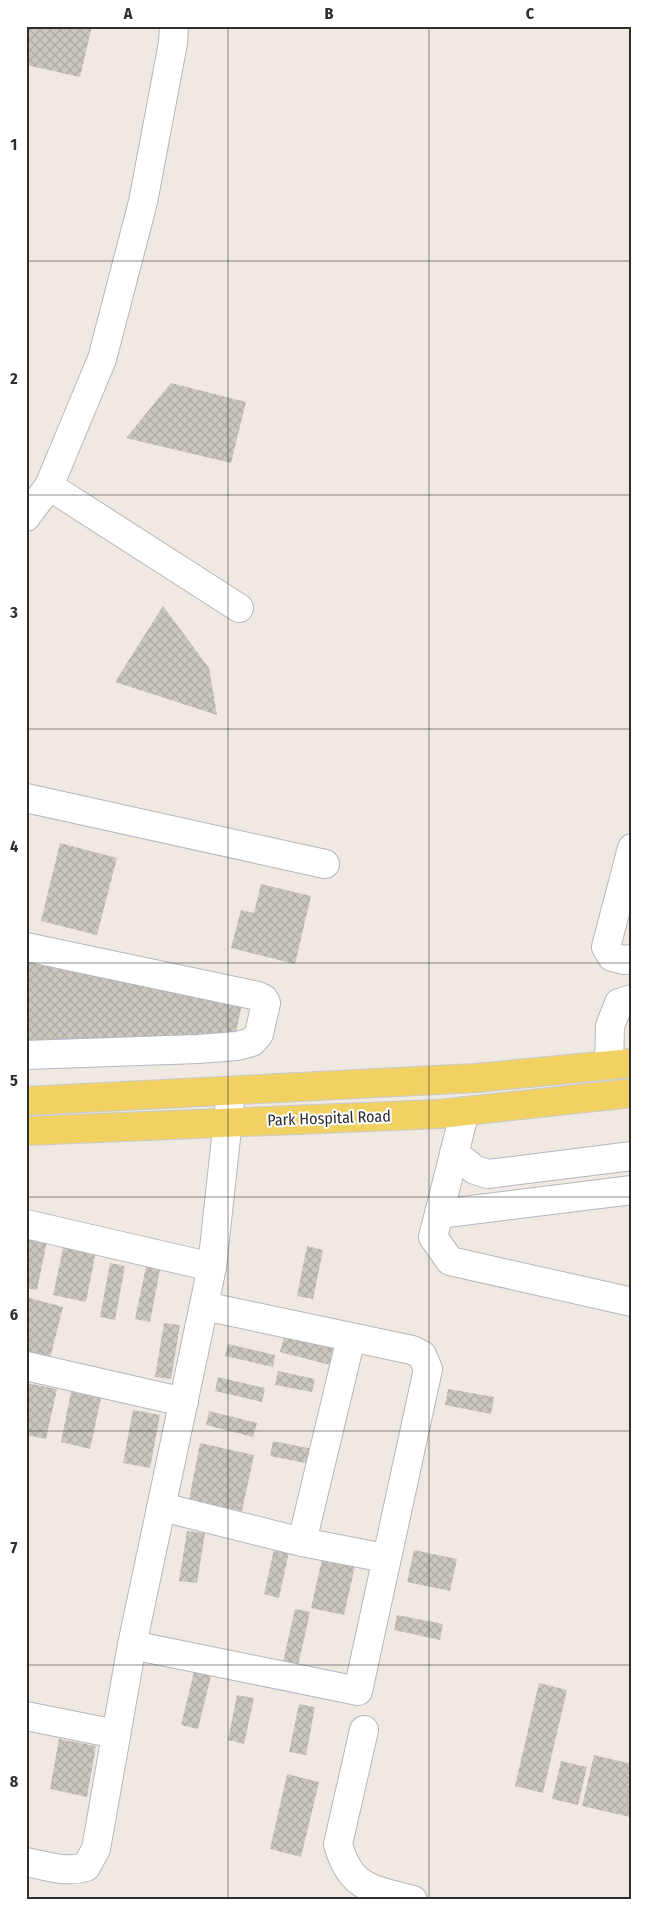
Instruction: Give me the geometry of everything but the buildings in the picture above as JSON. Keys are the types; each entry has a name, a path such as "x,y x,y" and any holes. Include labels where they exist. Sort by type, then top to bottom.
{"main road":[{"name":"Park Hospital Road","path":"26,1101 476,1078 620,1064"},
{"name":"Park Hospital Road","path":"26,1131 465,1111 632,1093"}],"street":[{"path":"26,517 49,486 102,359 143,202 173,43 174,26"},
{"path":"49,486 239,608"},
{"path":"26,798 325,864"},
{"path":"632,848 606,947 612,957 624,960 632,959"},
{"path":"26,947 258,996 264,999 266,1003 259,1034 252,1042 237,1046 26,1055"},
{"path":"620,1064 610,1026 620,1003 632,999"},
{"path":"26,1862 69,1870 86,1867 96,1849 132,1645 212,1267 230,1122 231,1092"},
{"path":"465,1111 433,1237 450,1261 632,1302"},
{"path":"454,1153 475,1170 488,1174 632,1156"},
{"path":"438,1214 632,1190"},
{"path":"26,1224 212,1267"},
{"path":"132,1645 358,1691 385,1558 428,1369 422,1355 412,1350 204,1306"},
{"path":"302,1542 351,1338"},
{"path":"26,1366 184,1402"},
{"path":"162,1507 302,1542 385,1558"},
{"path":"26,1716 116,1734"},
{"path":"364,1730 338,1844 350,1875 360,1884 413,1900"}]}
